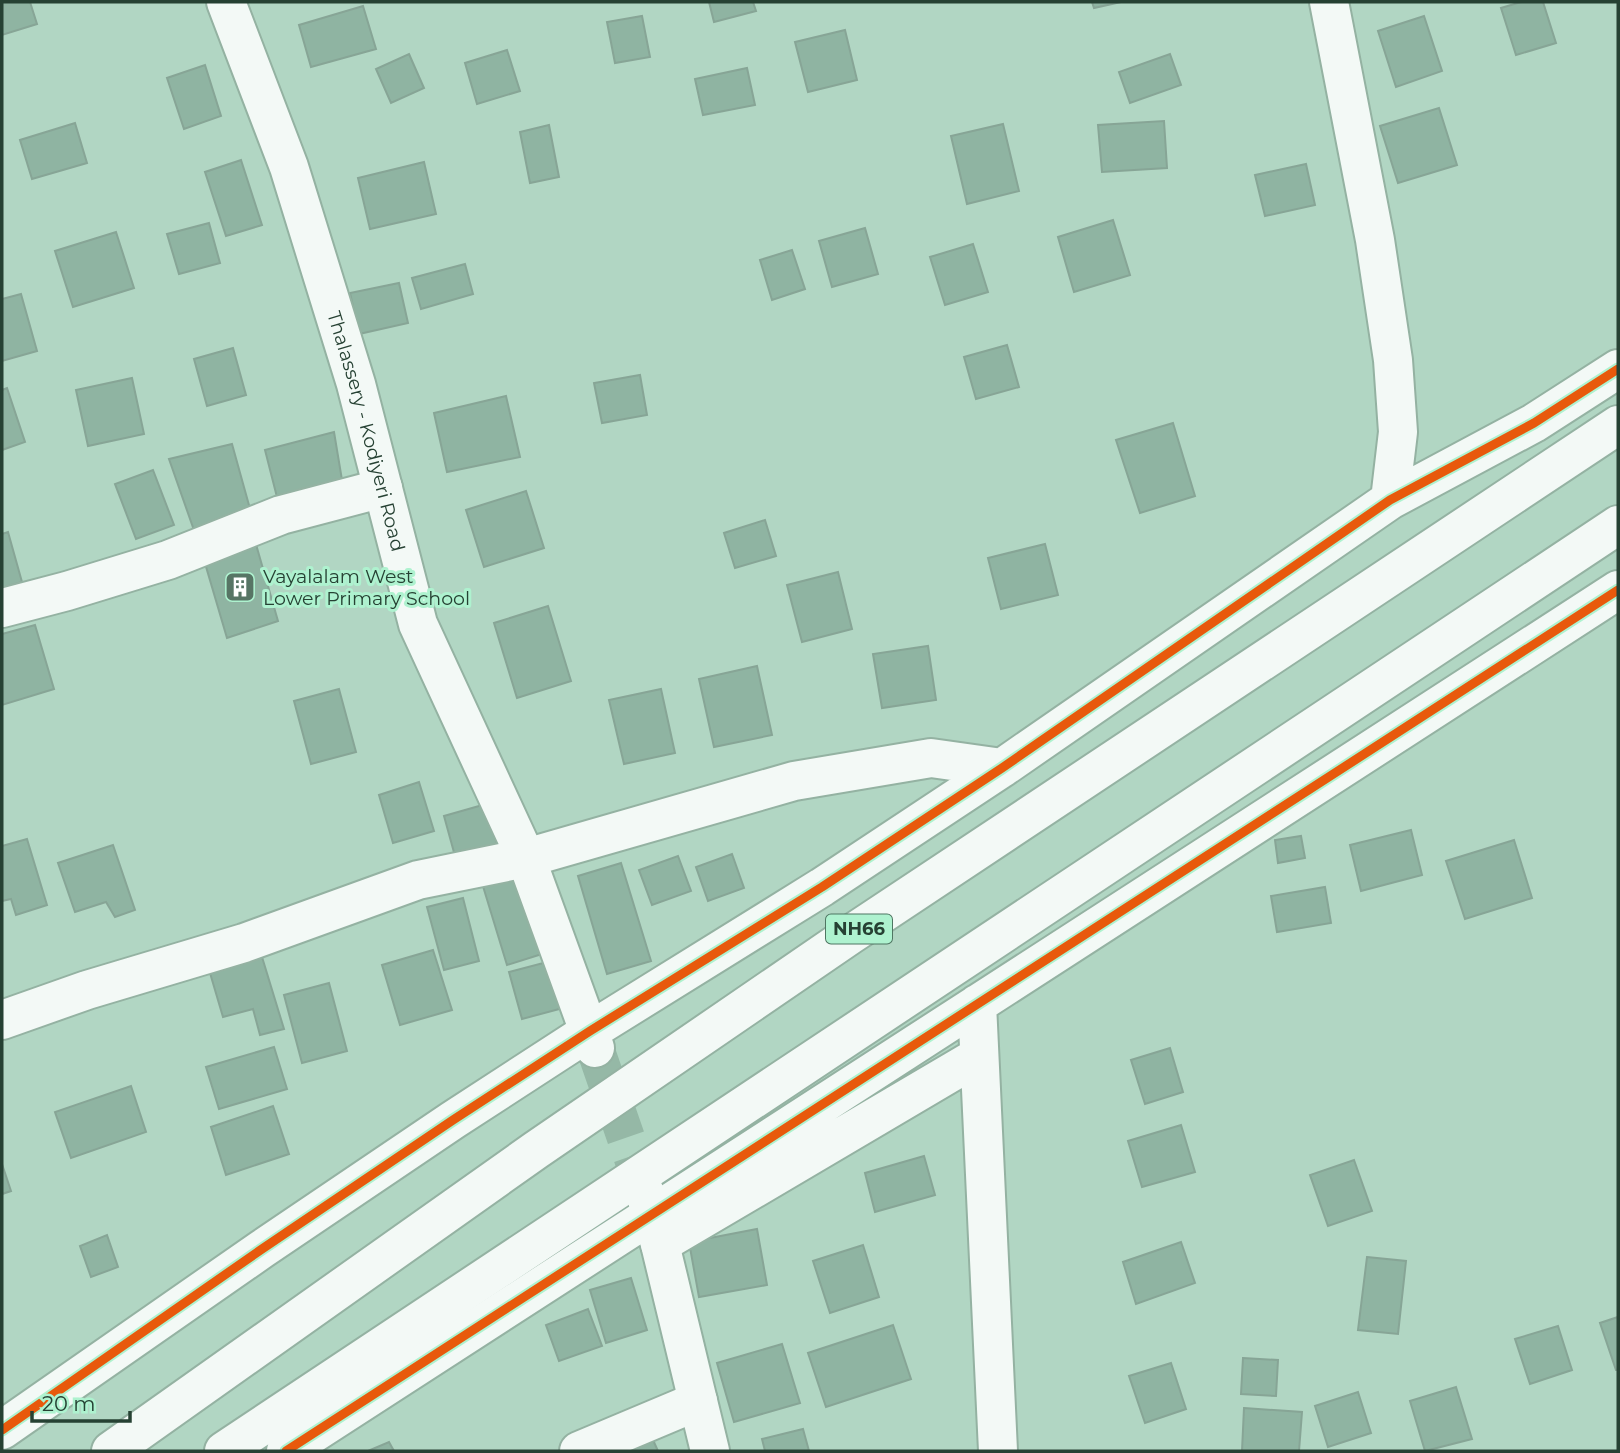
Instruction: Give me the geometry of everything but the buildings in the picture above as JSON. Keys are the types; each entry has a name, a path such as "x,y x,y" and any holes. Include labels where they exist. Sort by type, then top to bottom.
{"main road":[{"name":"Thalassery - Kodiyeri Road","path":"226,2 289,167 356,384 418,624 526,858 592,1039"},
{"path":"1329,2 1375,240 1393,360 1398,432 1390,500"},
{"path":"2,1430 262,1249 592,1039 1002,768 1390,500 1534,423 1618,369"},
{"name":"NH66","path":"111,1451 536,1150 850,935 1618,425"},
{"path":"2,608 67,592 168,559 281,515 383,488"},
{"path":"224,1451 1618,525"},
{"path":"286,1451 652,1217 1618,590"},
{"path":"2,1020 87,990 244,943 418,880 526,858 794,781 931,758 1002,768"},
{"path":"977,1004 998,1451"},
{"path":"652,1217 979,1056"},
{"path":"652,1217 710,1451"},
{"path":"579,1451 698,1401"}],"tunnel":[{"path":"595,1048 645,1193"}],"cycle path":[{"path":"2,1430 453,1120 590,1031 822,887 1002,768 1390,500 1534,423 1618,369"},
{"path":"286,1451 1618,590"}],"place":[{"name":"Vayalalam West Lower Primary School","path":"240,587"}]}
